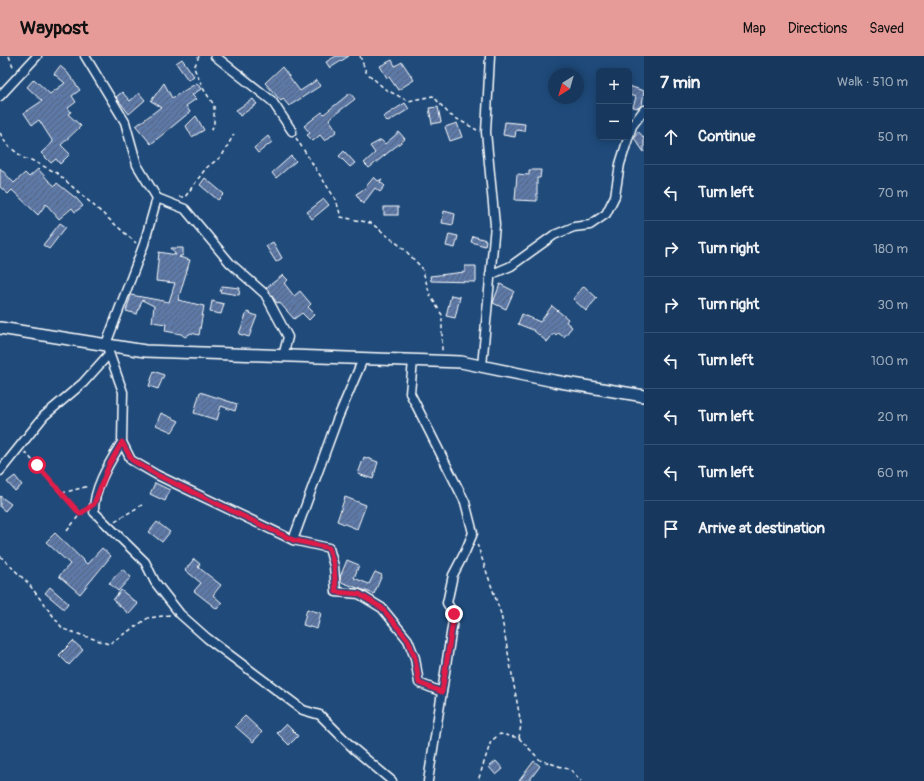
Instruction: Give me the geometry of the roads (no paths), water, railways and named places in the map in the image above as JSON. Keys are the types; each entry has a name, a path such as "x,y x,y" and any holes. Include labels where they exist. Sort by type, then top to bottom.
{"main road":[{"path":"0,328 108,349 145,352 461,362 554,381 644,396"}],"street":[{"path":"0,96 37,56"},
{"path":"85,56 125,122 137,165 157,198 186,209 230,263 265,294 288,337 283,356"},
{"path":"215,56 272,101 292,131"},
{"path":"482,366 495,225 487,134 490,56"},
{"path":"490,275 511,266 554,235 574,227 590,225 606,214 615,196 620,164 632,126 644,110"},
{"path":"0,471 44,416 83,383 108,349 157,198"},
{"path":"108,349 123,392 122,442 101,482 94,504 94,512 145,562 155,582 180,614 207,638 302,710 320,715 354,749 392,781"},
{"path":"293,540 337,420 363,359"},
{"path":"413,360 410,392 465,502 473,533 453,575 447,603 454,614 428,781"},
{"path":"122,442 132,460 157,475 293,540 329,548 334,566 336,592 359,594 382,608 408,640 415,658 419,683 442,692"}]}
